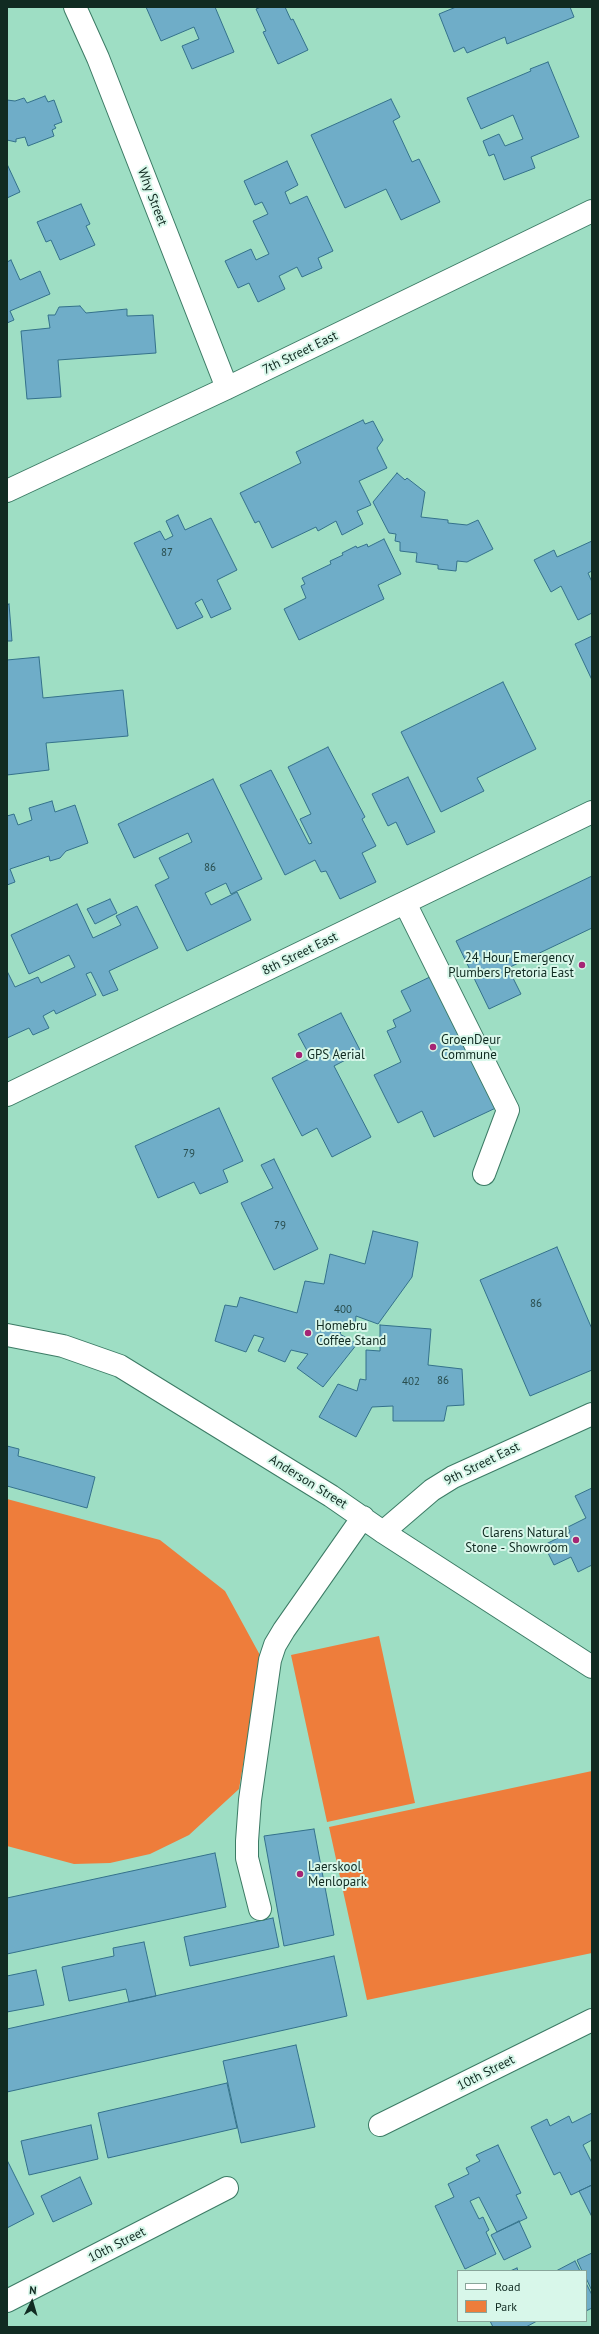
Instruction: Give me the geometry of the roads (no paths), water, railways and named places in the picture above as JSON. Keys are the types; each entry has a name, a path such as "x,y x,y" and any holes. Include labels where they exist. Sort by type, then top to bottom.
{"street":[{"name":"Why Street","path":"75,7 98,58 227,388"},
{"name":"7th Street East","path":"7,491 227,388 592,211"},
{"name":"8th Street East","path":"7,1096 592,812"},
{"path":"405,903 508,1110 484,1174"},
{"name":"Anderson Street","path":"7,1335 63,1346 120,1366 331,1496 383,1532 592,1667"},
{"name":"9th Street East","path":"383,1532 432,1490 453,1477 592,1414"},
{"path":"260,1909 247,1858 246,1846 250,1800 270,1660 275,1645 282,1634 362,1517"},
{"name":"10th Street","path":"380,2126 592,2020"},
{"name":"10th Street","path":"7,2301 227,2188"}],"place":[{"name":"24 Hour Emergency Plumbers Pretoria East","path":"582,965"},
{"name":"GroenDeur Commune","path":"433,1047"},
{"name":"GPS Aerial","path":"299,1055"},
{"name":"Homebru Coffee Stand","path":"308,1333"},
{"name":"Clarens Natural Stone - Showroom","path":"576,1540"},
{"name":"Laerskool Menlopark","path":"300,1874"}]}
